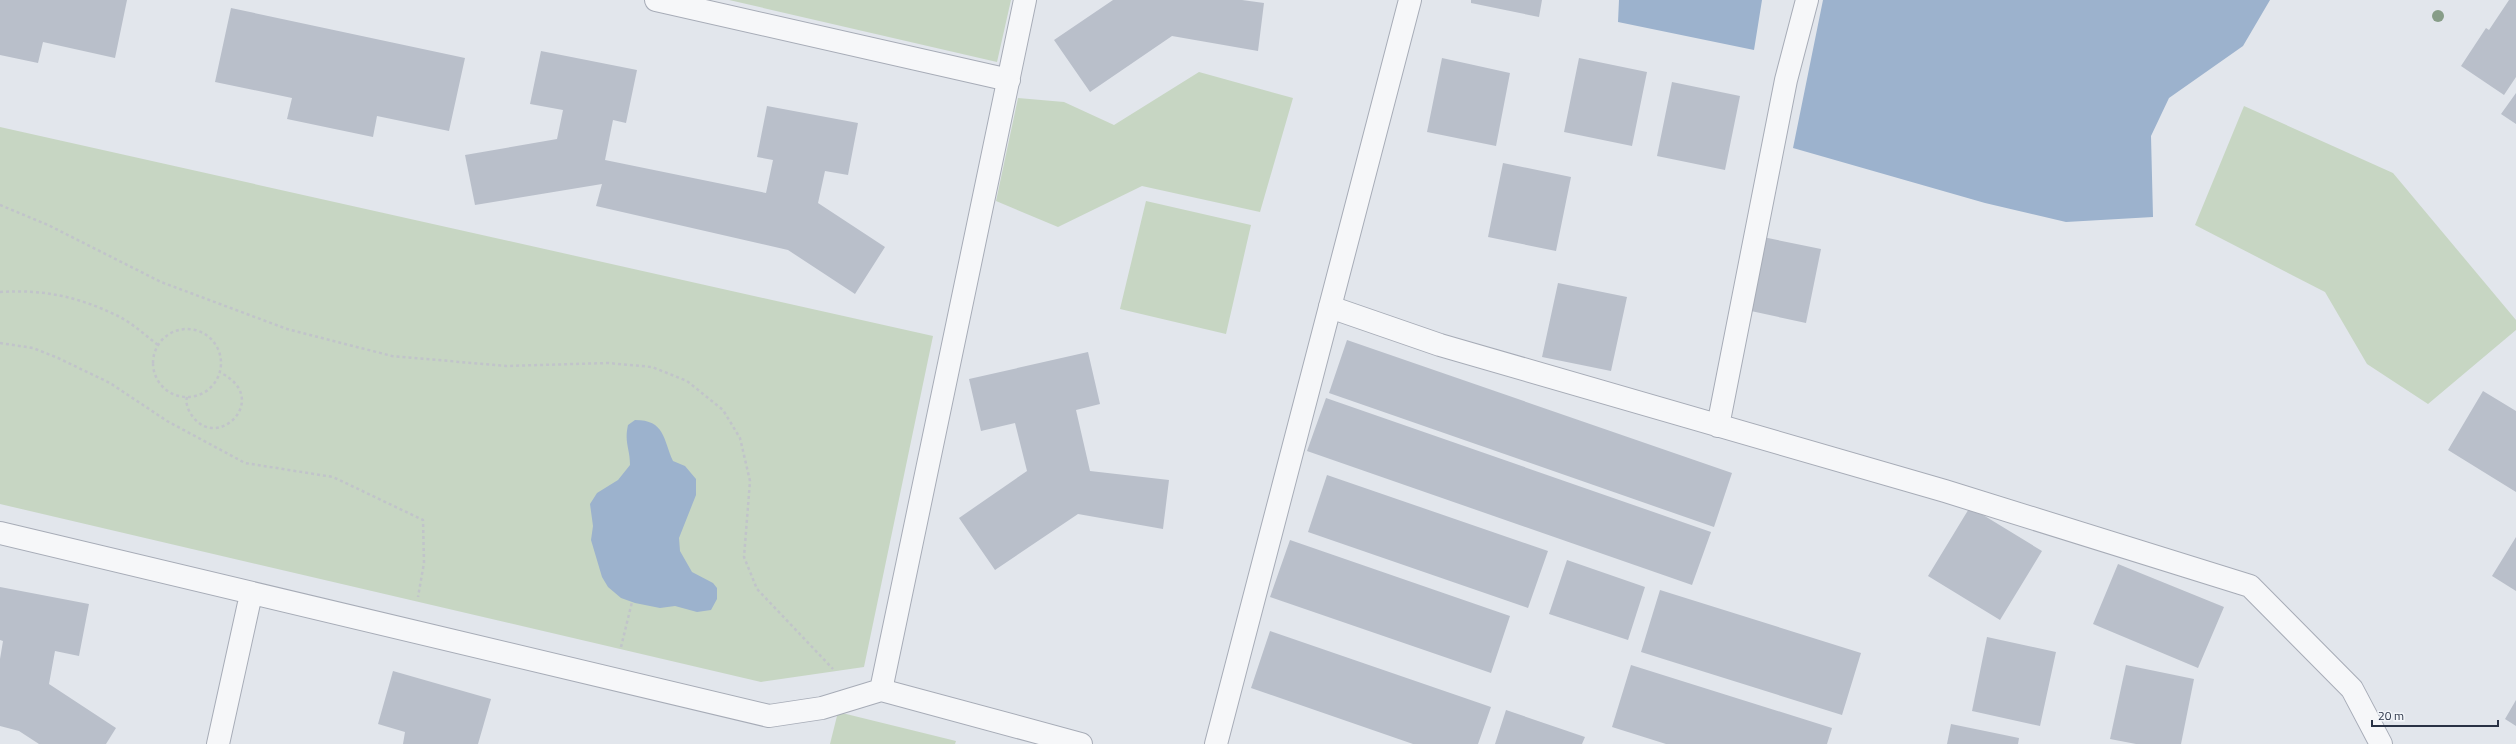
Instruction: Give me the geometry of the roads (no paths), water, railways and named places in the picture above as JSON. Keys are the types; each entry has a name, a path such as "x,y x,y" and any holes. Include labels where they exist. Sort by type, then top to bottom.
{"street":[{"path":"656,0 1009,80"},
{"path":"881,690 1025,0"},
{"path":"1216,744 1410,0"},
{"path":"1718,426 1786,80 1807,0"},
{"path":"1330,307 1440,345 1945,491 2250,586 2352,689 2381,744"},
{"path":"0,533 251,594 614,678 769,716 822,708 881,690 1080,744"},
{"path":"218,744 251,594"}],"water":[{"path":"1619,0 1762,0 1754,50 1618,22"},
{"path":"1823,0 2270,0 2243,46 2169,98 2151,136 2153,217 2066,222 1985,203 1793,148"},
{"path":"635,420 652,423 658,427 662,432 673,461 685,466 696,479 696,495 679,538 680,551 692,572 713,583 717,588 717,599 711,610 697,612 675,606 660,608 635,603 621,598 608,587 602,577 591,540 593,526 590,504 597,493 618,480 630,465 627,431 628,425"}]}
